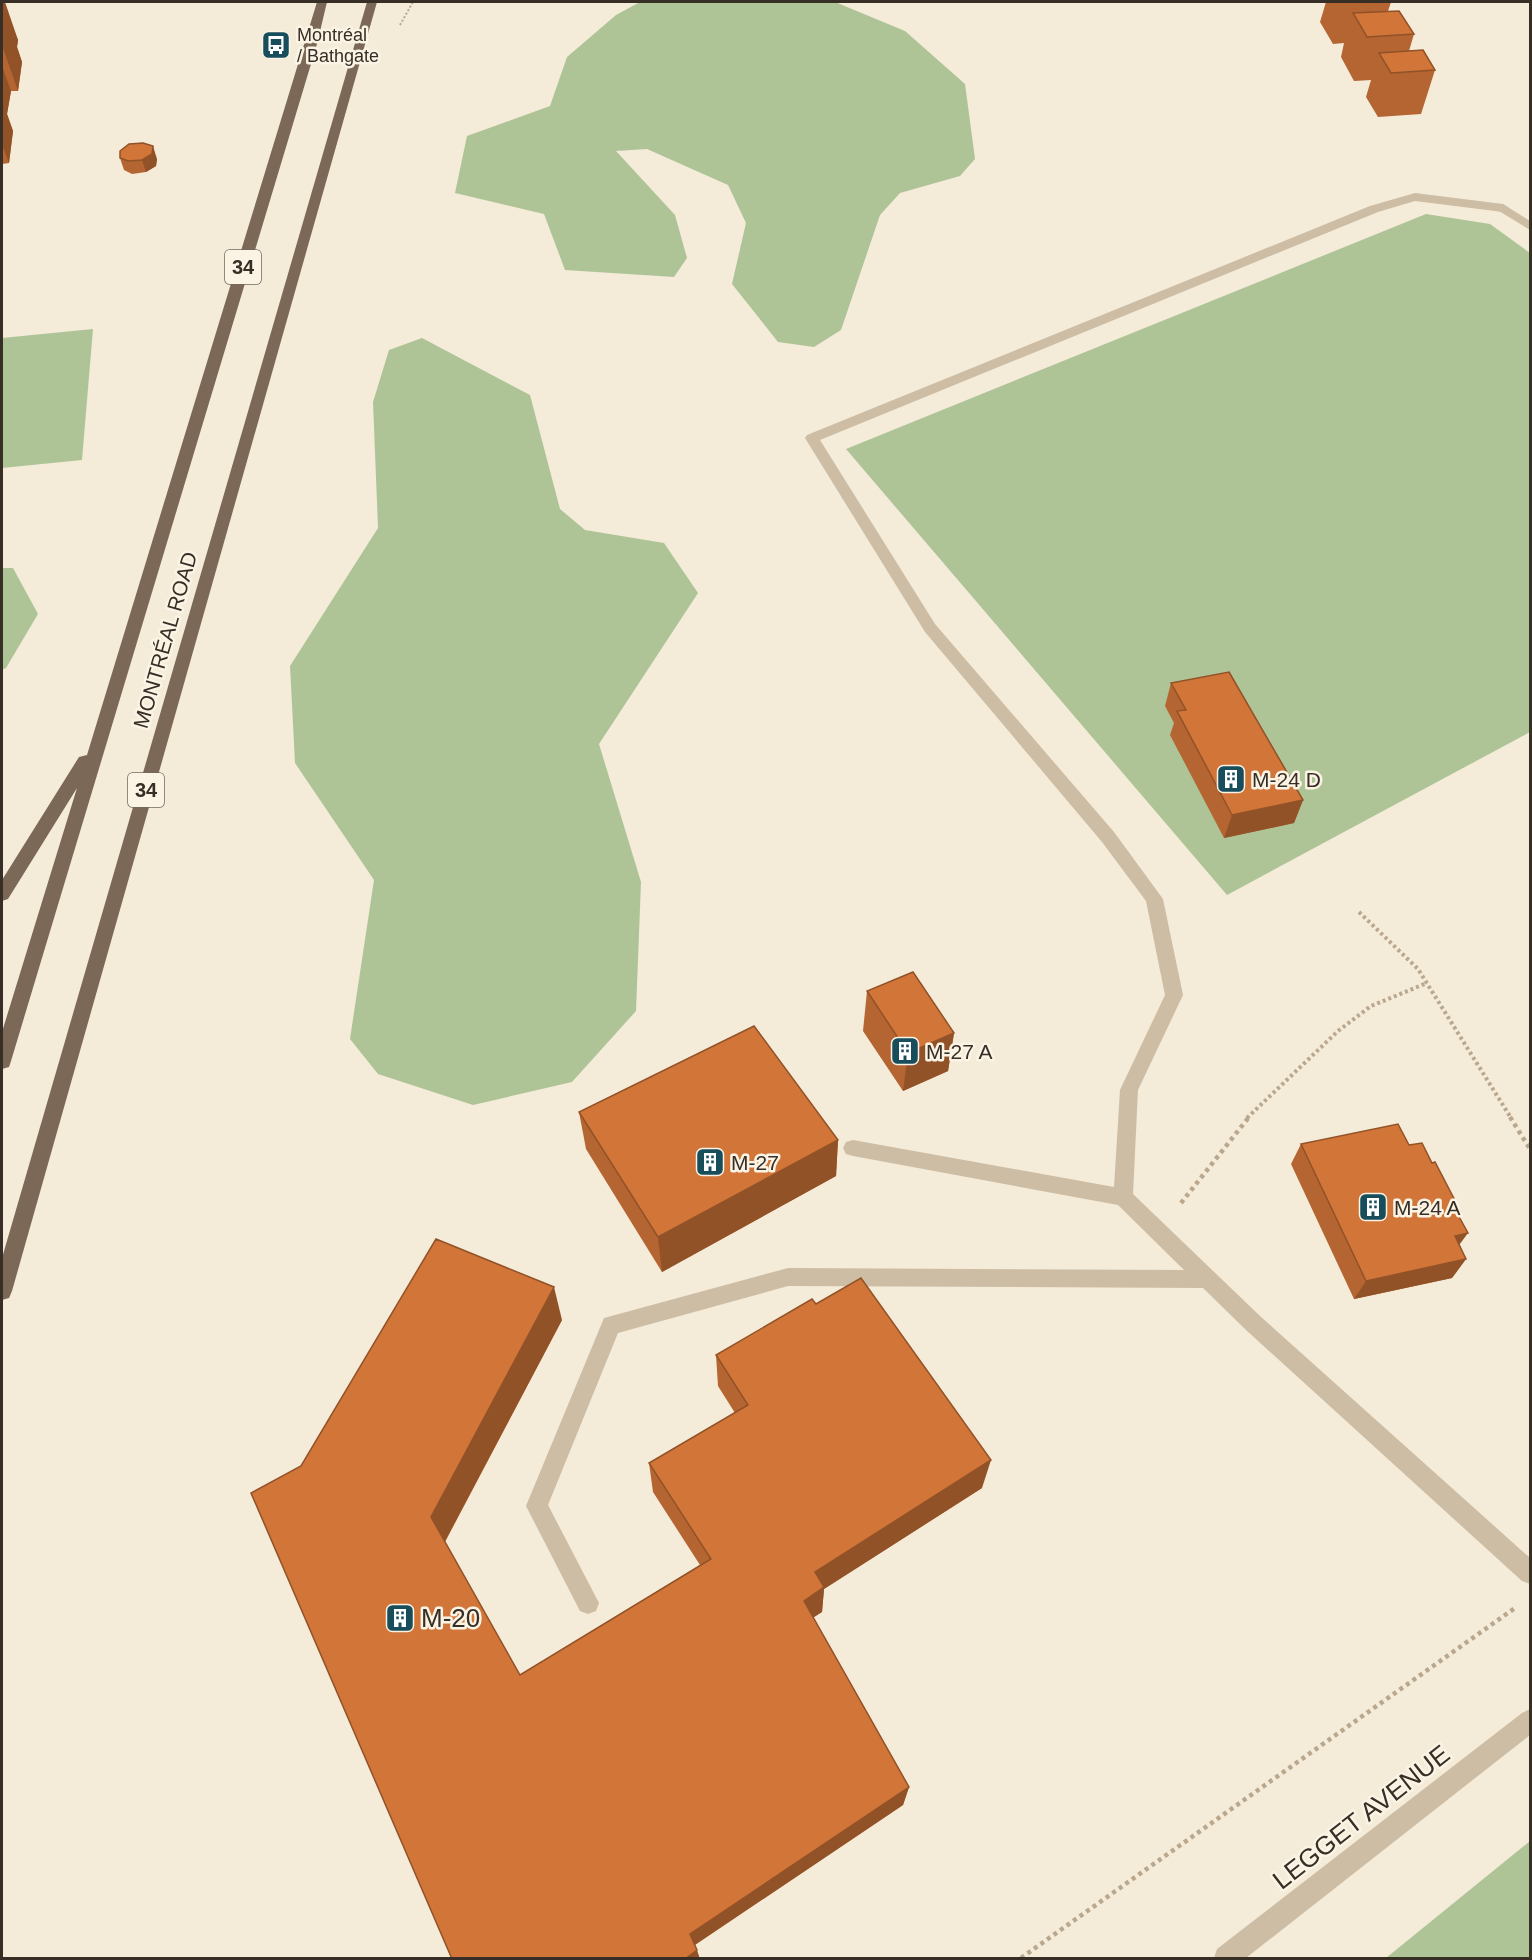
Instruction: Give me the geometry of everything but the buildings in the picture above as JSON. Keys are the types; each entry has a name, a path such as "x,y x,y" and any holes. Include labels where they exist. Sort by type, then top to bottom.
{"main road":[{"name":"MONTRÉAL ROAD","path":"2,1061 312,44 322,2"},
{"name":"MONTRÉAL ROAD","path":"2,1291 372,2"},
{"path":"2,894 99,739"}],"street":[{"path":"1123,1197 1129,1090 1174,995 1154,899 1108,837 930,627 812,438 1374,208 1415,197 1503,208 1530,226"},
{"path":"853,1148 1123,1197 1208,1279 1530,1573"},
{"path":"588,1603 537,1506 611,1325 788,1277 1208,1279"},
{"name":"LEGGET AVENUE","path":"1226,1959 1530,1721"}],"path":[{"path":"1359,912 1418,969 1530,1149"},
{"path":"1159,1232 1241,1124 1338,1030 1371,1006 1427,983"},
{"path":"1021,1959 1521,1604"}],"green space":[{"path":"640,2 835,2 905,31 965,84 975,159 960,176 900,193 880,215 841,330 814,347 778,342 732,284 746,223 728,185 647,149 616,151 675,215 687,258 674,277 565,270 544,214 455,193 467,136 550,106 567,57 616,15"},
{"path":"1426,214 1490,224 1530,253 1530,732 1227,895 846,449"},
{"path":"93,329 82,460 2,468 2,338"},
{"path":"422,338 530,395 560,509 585,530 664,543 698,593 599,744 641,882 636,1011 572,1082 473,1105 378,1074 350,1039 374,880 295,763 290,666 378,528 373,402 389,350"},
{"path":"2,568 13,568 38,614 6,668 2,670"},
{"path":"1530,1841 1530,1958 1386,1958"}],"place":[{"name":"Montréal / Bathgate","path":"276,45"},
{"name":"M-24 D","path":"1231,779"},
{"name":"M-27 A","path":"905,1051"},
{"name":"M-27","path":"710,1162"},
{"name":"M-24 A","path":"1373,1207"},
{"name":"M-20","path":"400,1618"}]}
